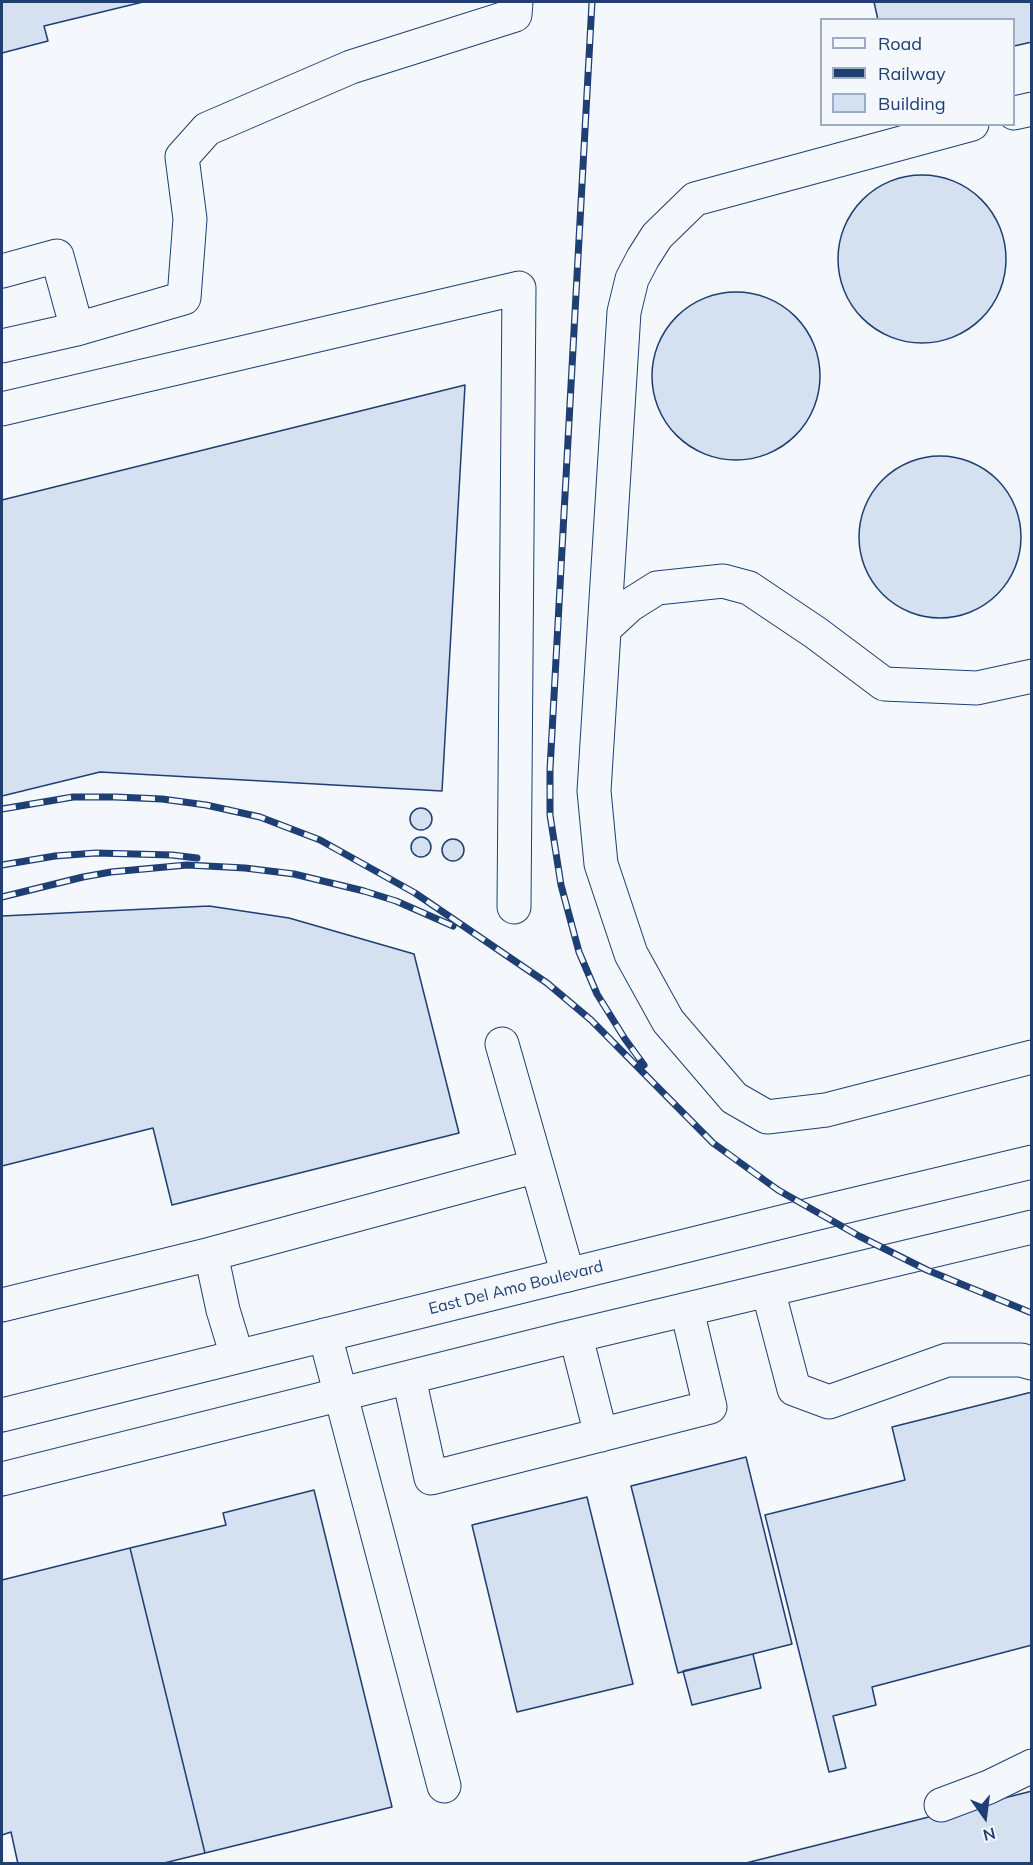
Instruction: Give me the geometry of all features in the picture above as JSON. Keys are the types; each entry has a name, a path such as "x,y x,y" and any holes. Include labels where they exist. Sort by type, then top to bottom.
{"main road":[{"path":"2,345 77,329 184,298 190,219 183,157 207,129 351,67 515,15 516,2"},
{"path":"1015,113 1032,109"},
{"path":"965,126 695,200 657,236 632,279 624,312 594,791 601,864 631,954 668,1022 734,1098 767,1117 826,1110 1032,1057"},
{"path":"2,271 57,256 77,329"},
{"path":"2,409 519,288 514,907"},
{"path":"604,629 630,605 657,588 723,581 749,588 884,684 977,688 1032,676"},
{"path":"502,1044 568,1275"},
{"name":"East Del Amo Boulevard","path":"2,1415 1032,1162"},
{"path":"2,1305 211,1254 537,1166"},
{"path":"2,1479 576,1336 1032,1227"},
{"path":"211,1254 223,1310 237,1356"},
{"path":"768,1290 794,1389 828,1402 948,1360 1021,1360 1032,1363"},
{"path":"409,1378 431,1478 710,1407 687,1310"},
{"path":"325,1335 444,1786"},
{"path":"576,1336 601,1435"},
{"path":"941,1805 989,1787 1032,1766"}],"building":[{"path":"2,2 143,2 44,26 48,41 2,53"},
{"path":"874,2 1032,2 1032,42 1015,46 1015,18 878,18"},
{"path":"922,175 954,181 969,189 981,200 992,212 1000,227 1006,259 1000,291 992,306 981,318 969,329 954,337 922,343 890,337 875,329 863,318 852,306 844,291 838,259 844,227 852,212 863,200 875,189 890,181"},
{"path":"736,292 768,298 783,306 795,317 806,329 814,344 820,376 814,408 806,423 795,435 783,446 768,454 736,460 704,454 689,446 677,435 666,423 658,408 652,376 658,344 666,329 677,317 689,306 704,298"},
{"path":"465,385 442,791 100,772 2,796 2,500"},
{"path":"940,456 956,457 971,462 998,479 1015,506 1020,521 1020,553 1015,568 998,595 971,612 956,617 940,618 924,617 909,612 882,595 865,568 860,553 859,537 860,521 865,506 882,479 909,462 924,457"},
{"path":"421,808 429,811 432,819 429,827 421,830 413,827 410,819 413,811"},
{"path":"421,837 428,840 431,847 428,854 421,857 414,854 411,847 414,840"},
{"path":"453,839 461,842 464,850 461,858 453,861 445,858 442,850 445,842"},
{"path":"209,906 289,918 414,954 459,1133 172,1205 153,1128 2,1166 2,916"},
{"path":"1032,1392 1032,1645 872,1687 876,1705 833,1716 846,1768 829,1772 765,1515 905,1480 892,1427"},
{"path":"746,1457 792,1644 678,1673 631,1486"},
{"path":"314,1490 392,1807 205,1853 130,1548 226,1525 223,1513"},
{"path":"587,1497 633,1684 517,1712 472,1525"},
{"path":"130,1548 205,1853 160,1864 18,1864 11,1832 2,1835 2,1580"},
{"path":"753,1654 761,1688 692,1705 683,1671"},
{"path":"1032,1791 1032,1864 742,1864"}],"railway":[{"path":"592,2 550,769 550,815 561,885 579,952 597,994 644,1065"},
{"path":"2,809 73,797 162,799 206,805 260,817 320,840 415,893 547,983 591,1020 713,1143 778,1190 859,1236 927,1270 1032,1313"},
{"path":"2,865 55,856 96,853 197,858"},
{"path":"2,897 111,872 187,865 245,868 294,874 364,891 396,901 453,926"}]}
